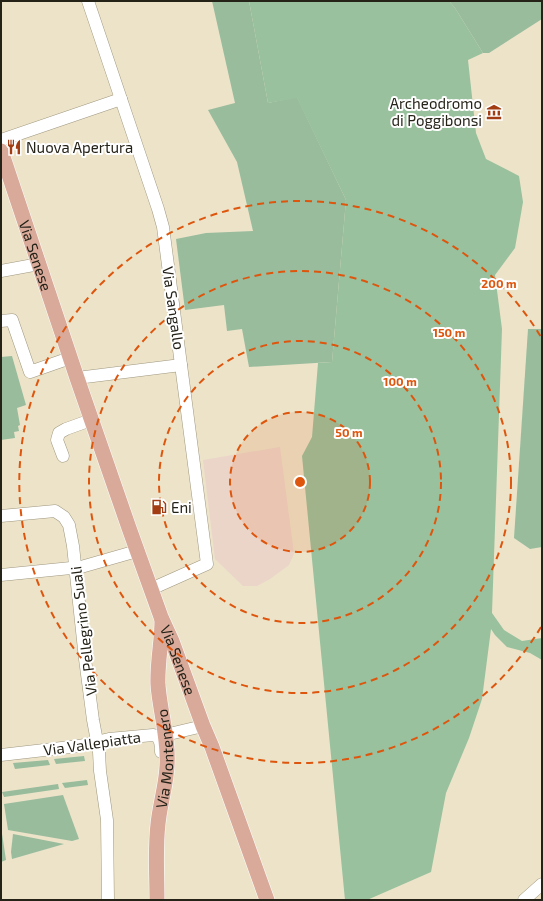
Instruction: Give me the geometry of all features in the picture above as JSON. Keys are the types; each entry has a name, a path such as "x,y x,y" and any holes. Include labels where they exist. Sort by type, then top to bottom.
{"main road":[{"name":"Via Senese","path":"1,151 91,420 137,551 161,618 172,641 217,761 267,900"},
{"name":"Via Montenero","path":"157,900 157,832 167,766 165,735 158,682 161,618"},
{"path":"158,682 168,662 175,664 182,670"}],"street":[{"name":"Via Sangallo","path":"88,1 162,223 207,564 151,589"},
{"path":"1,140 121,99"},
{"path":"1,271 39,264"},
{"path":"1,321 12,320 30,372 70,358"},
{"path":"77,378 181,365"},
{"path":"63,456 57,440 58,433 91,420"},
{"name":"Via Pellegrino Suali","path":"1,516 52,511 56,512 67,521 71,535 76,568 85,659 107,825 108,900"},
{"path":"1,575 76,568 137,551"},
{"path":"165,735 203,726"},
{"name":"Via Vallepiatta","path":"1,755 79,746 108,739 155,735 158,737 161,747 162,765 155,812 157,832"},
{"path":"524,900 542,884"}],"shaded area":[{"path":"280,447 294,554 289,565 270,579 257,586 243,586 215,559 203,460"}],"green space":[{"path":"212,1 249,1 268,103 297,97 346,200 332,362 249,367 242,329 227,331 224,305 185,310 176,239 206,233 253,231 237,162 208,110 235,103"},
{"path":"249,1 449,1 483,53 468,60 476,133 486,159 519,176 523,202 515,248 495,275 502,329 492,613 504,630 522,641 542,638 542,660 530,653 507,647 491,629 482,699 469,738 446,793 431,872 367,900 345,900 302,456 312,437 318,363 332,362 346,200 297,98 268,103"},
{"path":"449,1 542,1 542,19 489,53 483,53"},
{"path":"528,329 542,329 542,547 530,549 514,538"},
{"path":"12,356 26,405 17,408 20,425 18,426 19,431 14,432 15,438 1,440 1,357"},
{"path":"84,756 85,761 56,764 54,759"},
{"path":"48,760 50,765 15,769 13,763"},
{"path":"87,780 88,785 65,788 62,783"},
{"path":"58,784 59,789 4,797 2,792"},
{"path":"63,795 79,839 72,841 8,830 4,804"},
{"path":"1,827 6,860 1,862"},
{"path":"13,834 64,844 12,859 11,852"}],"place":[{"name":"Archeodromo di Poggibonsi","path":"494,112"},
{"name":"Nuova Apertura","path":"14,147"},
{"name":"Eni","path":"159,507"}]}
